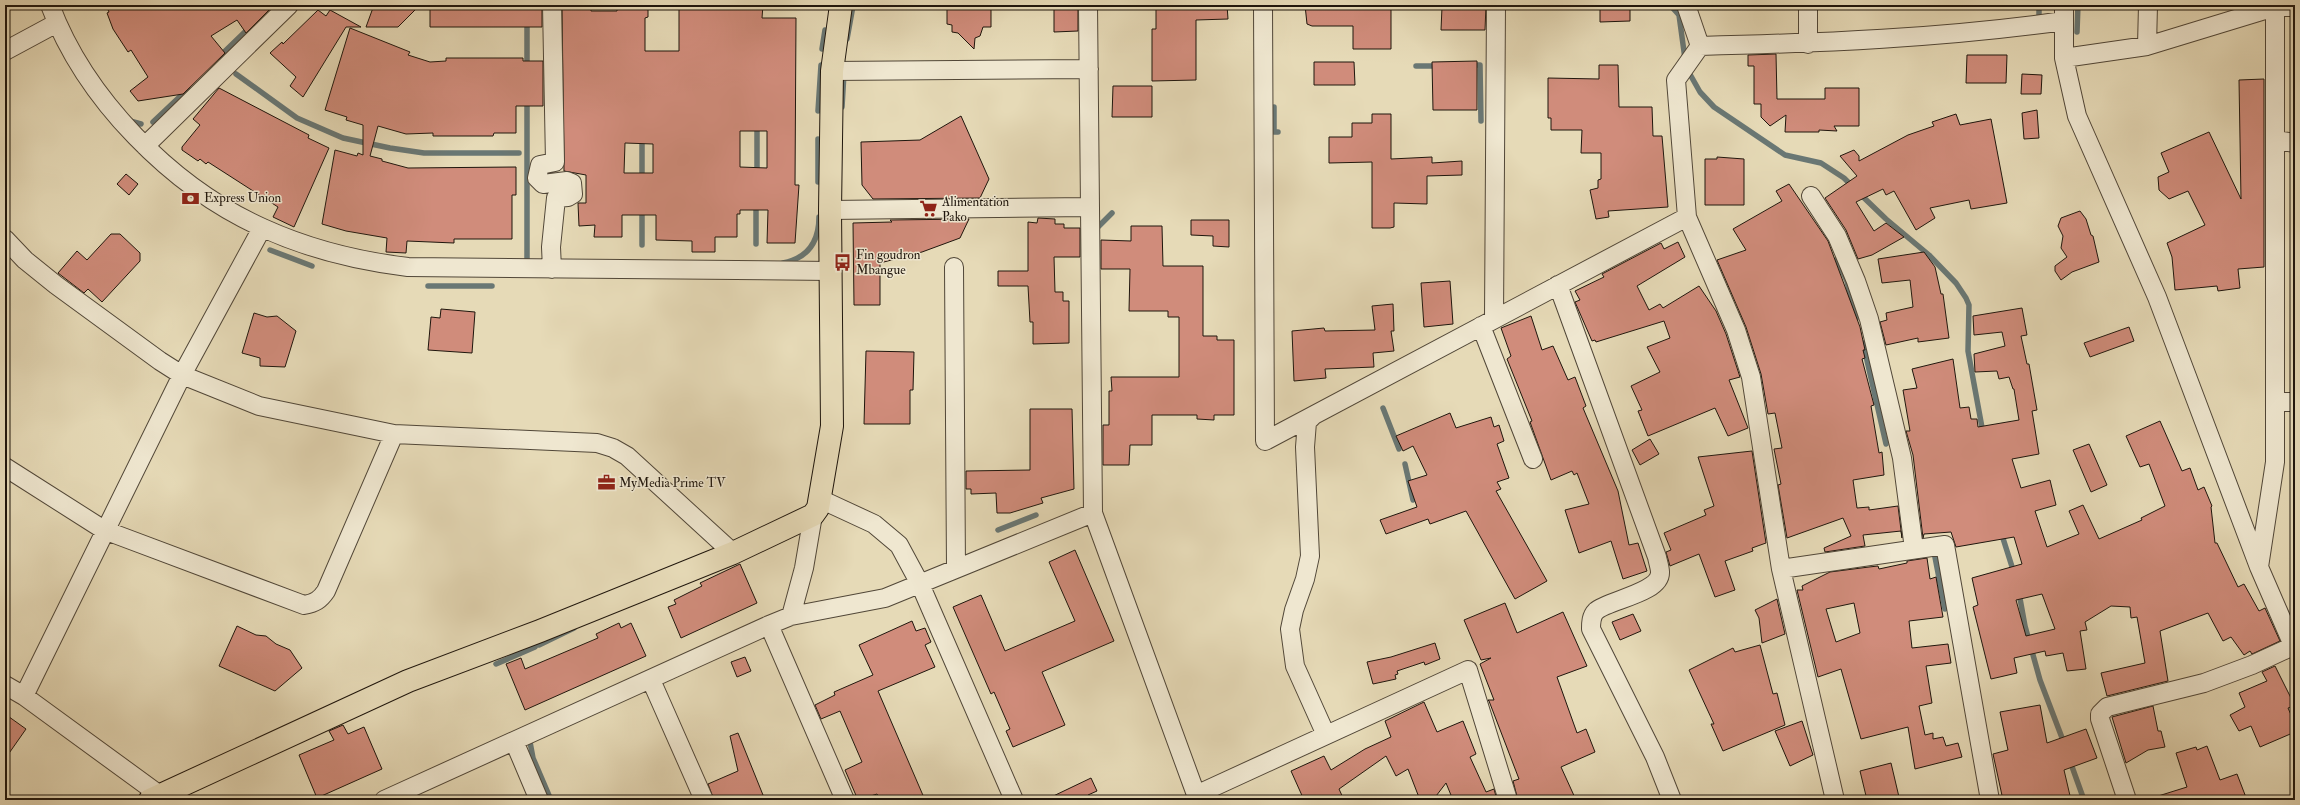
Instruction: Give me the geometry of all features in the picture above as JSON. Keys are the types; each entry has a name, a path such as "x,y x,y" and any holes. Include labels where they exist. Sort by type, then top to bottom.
{"main road":[{"path":"155,798 408,681 540,631 733,552 816,507 832,426 830,210 832,71 841,5"}],"street":[{"path":"50,5 57,24 76,58 98,89 144,146 185,181 227,209 262,228 302,244 376,263 408,267 831,271"},
{"path":"144,146 288,5"},
{"path":"552,5 555,162 540,165 537,178 543,184 568,181 572,183 572,194 568,198 556,198 552,235 552,269"},
{"path":"1088,5 1093,513 1197,797 1326,735 1468,670 1508,800"},
{"path":"1263,5 1265,441 1687,217"},
{"path":"1496,5 1488,323 1533,460"},
{"path":"1686,5 1700,46"},
{"path":"1808,5 1808,44"},
{"path":"2147,46 2148,5"},
{"path":"2064,58 2147,46 2286,7 2275,140 2275,462 2259,567"},
{"path":"1700,46 1808,44 1985,32 2064,13 2064,58 2077,116 2157,297 2259,567 2294,648 2204,683 2107,707 2102,710 2100,718 2127,800"},
{"path":"5,51 57,24"},
{"path":"1700,46 1676,80 1687,217 1736,330 1751,377 1781,569 1835,800"},
{"path":"832,71 1089,69"},
{"path":"2275,140 2295,143"},
{"path":"1811,196 1837,236 1856,281 1869,320 1902,458 1914,549"},
{"path":"830,210 1090,207"},
{"path":"24,696 104,530 182,375 262,228"},
{"path":"5,239 25,260 56,285 160,361 182,375 259,406 394,434 596,443 613,448 627,456 733,552"},
{"path":"954,268 956,569"},
{"path":"1558,285 1654,550 1660,573 1658,581 1648,588 1596,611 1591,620 1591,629 1655,757 1672,800"},
{"path":"2275,402 2295,402"},
{"path":"1313,416 1307,422 1305,447 1310,556 1305,579 1294,610 1290,629 1295,666 1326,735"},
{"path":"5,467 104,530 304,604 314,603 321,598 326,591 394,434"},
{"path":"791,616 804,568 816,507 874,524 899,545 920,584 1014,800"},
{"path":"384,800 791,616 885,598 1093,513"},
{"path":"1781,569 1945,545 1990,800"},
{"path":"770,625 845,800"},
{"path":"651,680 704,800"},
{"path":"5,685 24,696 155,798"},
{"path":"514,741 539,800"}],"building":[{"path":"106,5 274,5 246,33 237,20 211,36 225,53 183,94 138,101 130,91 148,77 131,50 128,52 113,29 107,13 109,12"},
{"path":"374,5 420,5 398,27 366,27"},
{"path":"430,5 542,5 542,27 430,27"},
{"path":"562,5 591,5 591,11 617,11 617,5 648,5 648,17 645,18 645,51 679,51 679,5 763,5 762,18 796,18 795,185 799,185 795,243 767,243 768,210 740,210 740,214 737,214 737,237 715,237 715,252 692,252 692,241 656,240 656,215 622,215 622,237 594,237 595,225 579,226 578,203 586,203 586,175 564,171","holes":["740,131 767,131 767,168 740,167","625,143 653,144 653,173 624,173"]},
{"path":"947,5 991,5 991,27 983,27 980,36 975,38 974,49 958,33 952,32 952,25 947,24"},
{"path":"1054,5 1078,5 1078,31 1054,32"},
{"path":"1156,5 1227,5 1228,19 1196,20 1196,80 1152,81 1152,29 1156,29"},
{"path":"1305,5 1391,6 1391,49 1353,49 1353,26 1312,26 1307,24"},
{"path":"1469,5 1486,5 1485,30 1441,30 1442,7 1469,7"},
{"path":"1600,5 1630,5 1630,21 1600,22"},
{"path":"318,10 326,16 330,10 361,27 346,27 303,97 290,86 296,77 270,53 282,42 283,44"},
{"path":"350,28 410,52 408,55 430,62 446,61 446,58 523,58 523,61 543,61 543,106 516,106 516,133 494,133 493,136 433,136 433,133 406,134 378,126 370,156 408,168 516,167 516,195 512,195 512,239 454,239 454,243 407,241 406,253 386,252 387,238 346,231 322,224 335,150 357,156 358,153 363,155 363,125 346,120 347,117 325,110"},
{"path":"1776,54 1777,99 1825,99 1825,88 1859,88 1859,126 1834,126 1837,131 1819,130 1819,132 1785,132 1786,115 1770,126 1761,117 1761,104 1754,104 1754,66 1748,66 1748,55"},
{"path":"1967,55 2007,55 2006,83 1966,83"},
{"path":"1477,61 1477,110 1433,110 1432,62"},
{"path":"1314,62 1354,62 1355,85 1314,85"},
{"path":"1599,65 1618,65 1619,107 1652,107 1653,136 1662,136 1668,207 1608,211 1609,217 1596,219 1590,190 1598,188 1598,180 1601,179 1601,153 1581,153 1582,130 1551,130 1551,118 1548,118 1548,78 1599,79"},
{"path":"2022,74 2042,75 2041,94 2021,94"},
{"path":"2264,79 2264,267 2238,269 2240,288 2218,291 2217,286 2175,290 2172,257 2167,243 2205,225 2188,191 2169,199 2159,190 2158,177 2169,172 2161,153 2209,132 2241,199 2239,80"},
{"path":"1113,86 1152,86 1152,117 1112,117"},
{"path":"219,88 309,135 308,138 329,148 294,227 273,217 278,207 208,162 206,164 200,159 198,161 182,150 182,147 200,125 193,119"},
{"path":"2037,110 2039,138 2024,139 2022,113"},
{"path":"1372,114 1391,114 1391,159 1432,157 1432,163 1462,161 1462,175 1427,176 1427,204 1394,203 1394,227 1390,228 1372,228 1372,162 1329,163 1329,137 1352,137 1352,123 1372,123"},
{"path":"1956,114 1960,125 1991,119 2007,203 1971,209 1969,200 1930,208 1935,218 1916,230 1894,191 1886,195 1883,189 1856,202 1874,231 1886,223 1904,237 1872,255 1858,259 1846,230 1825,198 1857,176 1840,156 1854,150 1859,156 1859,161 1908,135 1934,126 1932,122"},
{"path":"961,116 989,179 980,198 873,199 862,185 861,142 920,140"},
{"path":"1717,157 1744,159 1744,205 1705,205 1705,159 1717,159"},
{"path":"126,174 138,184 129,195 117,184"},
{"path":"1789,184 1828,241 1860,327 1865,350 1863,350 1865,358 1862,359 1874,405 1871,406 1879,453 1882,452 1884,475 1853,480 1857,508 1869,507 1869,510 1898,506 1902,538 1901,531 1863,535 1865,546 1825,552 1824,548 1851,536 1843,518 1787,538 1778,485 1781,484 1774,449 1782,448 1775,413 1768,414 1761,374 1746,327 1717,260 1746,250 1733,229 1782,201 1776,191"},
{"path":"2080,211 2086,219 2091,235 2093,236 2099,262 2072,272 2061,280 2055,271 2055,266 2067,257 2061,248 2063,236 2058,226 2061,218"},
{"path":"1038,218 1055,219 1055,224 1064,224 1064,228 1080,228 1080,257 1054,257 1055,292 1063,292 1063,301 1069,301 1069,343 1033,344 1033,322 1030,322 1028,286 998,286 998,271 1028,271 1028,222 1037,223"},
{"path":"969,219 960,238 922,252 880,263 880,305 854,305 853,223 892,222 890,220"},
{"path":"1191,220 1229,220 1229,247 1213,246 1213,236 1191,235"},
{"path":"1131,226 1162,226 1163,266 1203,266 1203,336 1217,336 1217,340 1234,340 1234,415 1214,415 1214,420 1197,419 1197,415 1152,415 1152,445 1130,445 1129,465 1103,465 1103,425 1109,425 1109,391 1112,391 1111,377 1179,377 1179,317 1168,317 1168,311 1129,311 1130,269 1101,269 1101,240 1131,241"},
{"path":"111,234 120,234 140,253 140,261 102,302 88,289 84,293 58,273 77,251 87,260"},
{"path":"1678,242 1685,257 1637,286 1649,310 1660,304 1663,308 1699,286 1716,311 1726,334 1740,377 1729,380 1748,428 1728,436 1715,408 1648,436 1638,411 1642,410 1631,386 1660,372 1647,347 1670,338 1664,321 1596,342 1595,340 1592,341 1575,302 1580,300 1575,291 1604,277 1602,274 1661,243 1664,249"},
{"path":"1924,252 1935,267 1941,294 1943,294 1949,338 1918,342 1918,338 1886,345 1880,322 1887,320 1886,313 1913,307 1910,280 1882,283 1878,259"},
{"path":"1450,281 1453,324 1424,327 1421,283"},
{"path":"1393,304 1394,331 1391,331 1394,351 1373,353 1374,367 1325,369 1326,378 1294,381 1292,331 1324,328 1325,331 1375,330 1372,306"},
{"path":"2022,308 2027,335 2021,336 2027,364 2029,364 2037,410 2032,411 2039,454 2012,459 2021,488 2050,480 2056,505 2035,511 2047,547 2079,534 2069,511 2083,505 2099,539 2142,520 2141,518 2165,506 2149,464 2140,467 2126,436 2160,421 2182,471 2190,468 2198,490 2204,487 2212,506 2215,543 2217,543 2238,587 2244,584 2259,611 2265,608 2280,641 2252,654 2250,651 2244,655 2231,637 2223,641 2208,613 2160,631 2168,681 2107,696 2101,673 2145,663 2137,617 2131,618 2130,607 2111,606 2085,622 2087,630 2080,631 2086,669 2067,671 2063,653 2046,656 2045,651 2014,658 2017,673 1991,679 1973,607 1978,605 1972,578 2022,564 2014,537 1956,547 1951,532 1924,534 1923,538 1913,455 1906,431 1910,431 1903,390 1917,388 1912,369 1953,359 1960,408 1969,407 1971,419 1977,419 1978,427 2019,420 2014,389 2009,377 1999,379 1997,371 1975,372 1974,354 2005,346 2002,332 1974,335 1973,316","holes":["2042,594 2055,629 2026,636 2016,600"]},
{"path":"441,309 475,312 472,353 428,350 431,317 440,318"},
{"path":"254,313 267,317 277,316 296,331 285,367 260,366 260,358 242,353"},
{"path":"1531,316 1542,350 1553,346 1568,380 1575,377 1586,406 1583,408 1618,491 1629,545 1638,543 1647,571 1623,579 1611,541 1579,553 1565,510 1589,504 1577,473 1574,475 1572,471 1551,480 1530,422 1532,421 1507,359 1511,356 1501,328"},
{"path":"2129,327 2134,341 2090,357 2084,343"},
{"path":"866,351 914,352 913,390 910,390 910,424 864,424"},
{"path":"1030,409 1072,409 1074,489 1041,498 1043,503 1010,513 997,513 996,493 971,494 971,489 966,489 966,471 1030,470"},
{"path":"1450,413 1456,428 1491,417 1494,427 1499,425 1504,441 1497,444 1509,478 1497,482 1501,489 1496,491 1547,581 1515,599 1466,511 1430,524 1428,519 1386,534 1380,520 1417,507 1408,481 1427,475 1413,446 1403,451 1396,436"},
{"path":"1650,439 1659,454 1640,465 1632,450"},
{"path":"2089,444 2107,485 2091,492 2073,450"},
{"path":"1752,451 1766,543 1752,548 1753,551 1725,561 1735,590 1715,597 1699,554 1670,566 1666,552 1671,550 1664,533 1706,515 1704,510 1714,506 1698,457"},
{"path":"1075,550 1114,641 1042,672 1065,725 1013,747 1006,731 1010,729 994,692 991,694 953,607 981,595 1005,651 1075,621 1049,562"},
{"path":"1927,558 1930,579 1936,577 1943,617 1909,621 1912,648 1948,644 1951,663 1926,666 1932,703 1919,706 1925,735 1933,733 1933,739 1943,737 1946,746 1958,743 1962,757 1915,769 1908,727 1861,739 1841,669 1818,677 1797,590 1803,590 1802,586 1830,572 1878,566 1879,569 1907,563 1907,561","holes":["1854,603 1860,633 1836,642 1826,609"]},
{"path":"740,564 757,603 681,638 668,607 676,604 674,600 702,586 700,583"},
{"path":"1777,599 1785,634 1762,643 1759,618 1755,610"},
{"path":"1505,603 1517,633 1563,612 1587,666 1557,677 1577,733 1586,729 1595,752 1561,767 1576,800 1518,800 1513,781 1519,779 1488,700 1494,700 1480,664 1491,658 1481,660 1464,620"},
{"path":"1633,614 1641,631 1620,640 1612,622"},
{"path":"912,621 916,631 925,628 931,642 925,645 935,667 878,691 925,800 881,800 877,794 858,800 845,770 862,762 840,711 821,719 815,705 835,695 834,692 873,675 859,645"},
{"path":"619,623 621,628 631,623 646,656 525,710 506,664 521,658 525,669 598,638 596,634"},
{"path":"237,626 256,635 266,636 276,644 290,650 302,668 275,691 219,666"},
{"path":"1435,643 1440,659 1425,665 1424,662 1397,671 1398,674 1395,675 1396,679 1373,684 1367,662 1391,657"},
{"path":"1760,645 1773,694 1777,693 1785,725 1723,751 1711,724 1714,724 1689,670 1733,648 1735,652"},
{"path":"745,657 751,671 737,677 731,662"},
{"path":"2275,666 2295,706 2288,708 2295,724 2295,732 2260,747 2251,726 2239,731 2230,715 2245,707 2239,693 2267,681 2262,672"},
{"path":"1424,702 1437,732 1463,721 1476,754 1470,757 1486,792 1494,789 1497,800 1453,800 1446,783 1433,800 1420,800 1408,769 1396,776 1386,756 1339,789 1344,800 1304,800 1291,771 1324,756 1331,770 1365,749 1391,737 1385,721"},
{"path":"2040,705 2047,743 2086,729 2097,758 2064,770 2071,800 2003,800 1993,754 2008,750 2000,712"},
{"path":"2153,706 2158,731 2161,731 2165,747 2148,750 2126,763 2112,717"},
{"path":"5,714 26,729 5,759"},
{"path":"1802,721 1813,755 1790,766 1775,731"},
{"path":"343,725 348,734 364,727 382,769 317,798 299,755 334,740 329,731"},
{"path":"738,733 765,800 714,800 708,784 738,771 730,736"},
{"path":"2207,746 2220,780 2237,774 2247,800 2155,800 2155,797 2187,787 2176,753 2196,747 2197,750"},
{"path":"1891,763 1899,797 1886,800 1867,800 1860,771"},
{"path":"1091,778 1097,791 1088,795 1090,800 1045,800"}],"waterway":[{"path":"527,5 527,67"},
{"path":"1670,5 1679,15 1685,59"},
{"path":"2039,5 2039,17"},
{"path":"2077,32 2078,5"},
{"path":"847,39 853,6"},
{"path":"219,57 250,27"},
{"path":"822,49 825,30"},
{"path":"818,111 821,65"},
{"path":"1471,65 1480,65 1481,121"},
{"path":"1416,66 1438,66"},
{"path":"1687,69 1700,92 1714,107 1785,155 1821,163 1844,178 1853,187"},
{"path":"842,107 844,73"},
{"path":"236,74 297,118 343,138 390,148 424,153 519,153"},
{"path":"153,122 188,89"},
{"path":"527,100 527,259"},
{"path":"1274,107 1274,132 1278,132"},
{"path":"130,121 141,124"},
{"path":"757,124 757,175"},
{"path":"642,137 642,181"},
{"path":"818,139 818,182"},
{"path":"1859,193 1886,219 1929,255 1956,283 1966,298 1969,305 1968,351 1983,433"},
{"path":"756,204 756,244"},
{"path":"642,209 642,245"},
{"path":"1097,232 1097,228 1112,213"},
{"path":"783,263 792,261 810,248 817,234 819,217"},
{"path":"270,250 312,266"},
{"path":"1837,259 1847,281 1856,319"},
{"path":"428,286 492,286"},
{"path":"1863,343 1886,444"},
{"path":"1383,408 1399,449"},
{"path":"1405,464 1413,500"},
{"path":"998,530 1036,515"},
{"path":"2001,532 2014,573"},
{"path":"1931,552 1934,552 1945,609"},
{"path":"2019,593 2025,626 2040,680 2064,743"},
{"path":"539,645 574,628"},
{"path":"496,664 535,647"},
{"path":"530,742 533,758 551,800"},
{"path":"2070,761 2084,800"}],"place":[{"name":"Express Union","path":"191,198"},
{"name":"Alimentation Pako","path":"929,209"},
{"name":"Fin goudron Mbangue","path":"843,262"},
{"name":"MyMedia Prime TV","path":"606,483"}]}
